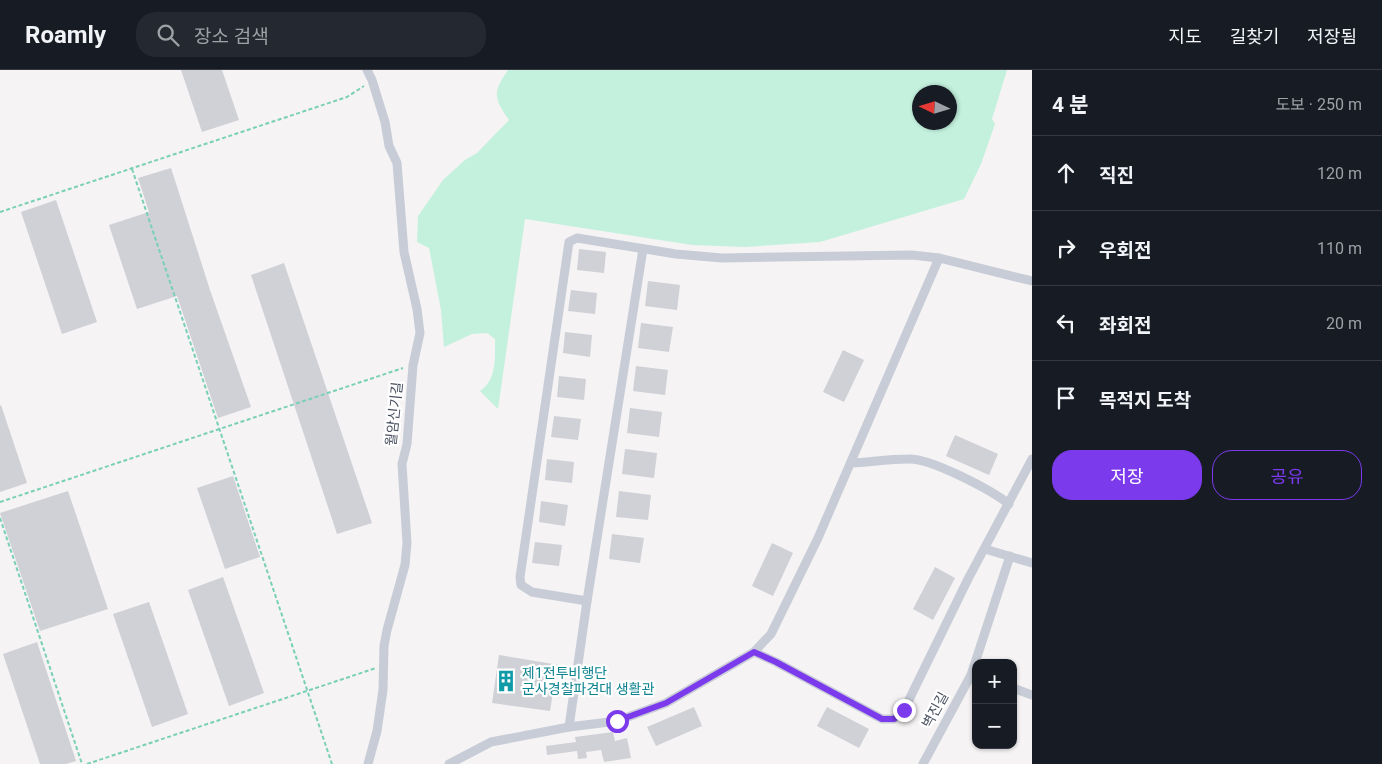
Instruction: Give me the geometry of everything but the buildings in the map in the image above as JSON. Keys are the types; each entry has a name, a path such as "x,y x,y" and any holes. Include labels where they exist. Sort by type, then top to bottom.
{"street":[{"name":"월암신기길","path":"367,70 385,122 389,146 397,163 404,252 417,309 420,333 412,365 407,444 402,464 407,543 400,586 387,630 383,690 377,730 368,764"},
{"path":"587,600 532,592 521,585 520,577 569,242 577,238 676,254 722,258 912,255 939,258 1032,280"},
{"path":"569,727 587,600 643,249"},
{"path":"449,764 491,742 569,727 617,721 666,703 754,652 771,634 818,538 939,258"},
{"path":"851,464 910,458 926,462 994,492 1009,504"},
{"path":"754,652 776,662 862,710 882,719 894,719 904,710 1032,460"},
{"path":"985,549 1032,563"},
{"name":"벽진길","path":"978,659 1010,556"},
{"name":"벽진길","path":"923,764 972,678"},
{"path":"1017,689 1032,695"}],"path":[{"path":"0,212 346,97 372,80"},
{"path":"132,169 332,764"},
{"path":"0,502 412,365"},
{"path":"0,518 82,764"},
{"path":"87,764 384,665"}],"green space":[{"path":"508,70 1007,70 992,119 995,124 981,164 964,199 820,242 745,247 692,245 525,219 498,409 480,391 490,381 494,368 495,339 487,333 472,334 444,347 441,310 429,248 417,242 418,216 443,180 465,160 477,153 509,120 498,101 497,90"}],"place":[{"name":"제1전투비행단 군사경찰파견대 생활관","path":"506,681"}],"route":[{"path":"617,721 666,703 754,652 882,719 894,719 904,710"}]}
